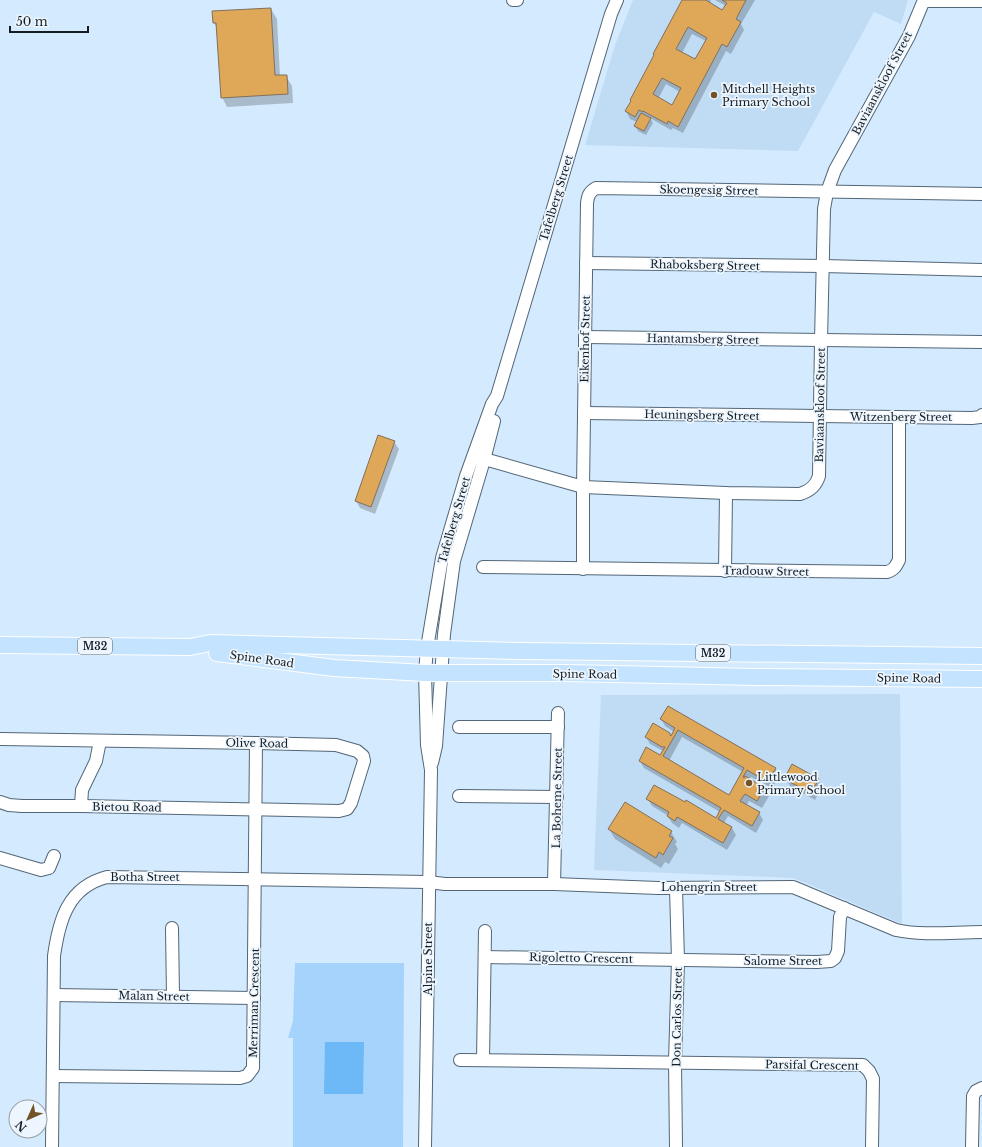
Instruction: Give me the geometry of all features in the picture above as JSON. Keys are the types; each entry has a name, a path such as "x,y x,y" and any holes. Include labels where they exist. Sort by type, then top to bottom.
{"main road":[{"name":"Spine Road","path":"0,645 190,647 210,643 443,649 982,656"},
{"name":"Spine Road","path":"190,647 210,652 334,668 425,673 982,679"}],"street":[{"name":"Tafelberg Street","path":"442,672 443,649 454,561 479,458 498,406 497,396 611,14 617,0"},
{"path":"924,0 982,1"},
{"name":"Baviaanskloof Street","path":"479,458 583,487 726,493 800,494 812,489 819,476 820,341 824,210 827,192 835,170 909,36 924,0"},
{"name":"Skoengesig Street","path":"591,191 596,188 982,194"},
{"name":"Eikenhof Street","path":"583,569 587,197 591,191"},
{"name":"Rhaboksberg Street","path":"586,263 982,270"},
{"name":"Hantamsberg Street","path":"585,337 982,342"},
{"name":"Heuningsberg Street","path":"584,414 820,416"},
{"name":"Witzenberg Street","path":"820,416 972,418 982,415"},
{"name":"Tradouw Street","path":"483,567 878,573 893,570 899,560 899,417"},
{"name":"Tafelberg Street","path":"425,673 426,648 442,558 466,476 479,458"},
{"path":"726,493 726,570"},
{"name":"Alpine Street","path":"425,1147 428,882 431,770 436,746 442,672"},
{"name":"Alpine Street","path":"425,673 427,745 431,770"},
{"name":"La Boheme Street","path":"554,884 558,713"},
{"path":"459,727 558,727"},
{"name":"Olive Road","path":"0,739 256,743 336,746 357,751 363,756 364,761 351,803 347,809 339,811 298,809 255,810"},
{"path":"81,806 82,790 96,761 100,741"},
{"name":"Merriman Crescent","path":"53,1076 240,1078 247,1076 253,1068 256,878 256,743"},
{"path":"458,796 557,797"},
{"name":"Bietou Road","path":"0,802 9,805 22,806 255,810"},
{"path":"0,858 41,870 49,868 54,856"},
{"name":"Botha Street","path":"52,1147 54,956 62,922 70,903 75,895 90,884 101,878 113,876 428,882"},
{"name":"Lohengrin Street","path":"428,882 445,884 554,884 676,888 793,887 896,930 906,932 982,932"},
{"name":"Don Carlos Street","path":"676,888 678,960 675,1062 676,1147"},
{"name":"Salome Street","path":"678,960 831,961 835,958 838,951 840,917 844,908"},
{"path":"172,928 173,996"},
{"path":"483,1060 485,931"},
{"name":"Rigoletto Crescent","path":"485,957 678,960"},
{"name":"Malan Street","path":"54,995 254,998"},
{"path":"460,1060 675,1062"},
{"name":"Parsifal Crescent","path":"675,1062 863,1065 869,1071 873,1079 872,1147"},
{"path":"972,1147 973,1096 976,1091 982,1088"}],"shaded area":[{"name":"Mitchell Heights Primary School","path":"633,0 908,0 901,24 874,12 798,151 585,145 615,45"},
{"name":"Littlewood Primary School","path":"900,694 902,924 793,878 594,870 601,695"},
{"path":"295,963 404,963 403,1147 293,1147 293,1038 288,1038 293,1021"},
{"path":"325,1042 364,1042 363,1094 324,1094"}],"building":[{"path":"682,0 706,0 722,10 727,3 722,0 746,0 736,19 741,22 727,47 722,44 678,127 668,121 667,124 643,111 639,110 635,117 625,111 654,55 653,54","holes":["688,27 707,38 695,59 676,49","662,78 681,88 672,105 653,94"]},
{"path":"271,8 275,75 287,75 288,94 221,98 216,23 213,23 212,11"},
{"path":"641,113 651,118 644,131 634,126"},
{"path":"378,435 395,441 371,507 355,501"},
{"path":"668,706 776,768 767,782 747,770 743,777 744,778 745,776 765,788 757,801 745,794 740,801 760,812 752,826 724,810 718,819 732,827 723,843 677,817 675,821 667,816 669,812 646,799 654,785 685,802 686,800 716,818 721,808 639,761 646,747 660,755 665,747 662,747 645,737 653,723 670,733 671,736 675,728 660,719","holes":["678,730 744,768 729,795 663,756"]},
{"path":"792,764 819,779 811,793 784,779"},
{"path":"625,802 672,831 669,836 673,838 663,855 659,852 656,858 608,829"}],"place":[{"name":"Mitchell Heights Primary School","path":"714,95"},
{"name":"Littlewood Primary School","path":"749,783"}]}
